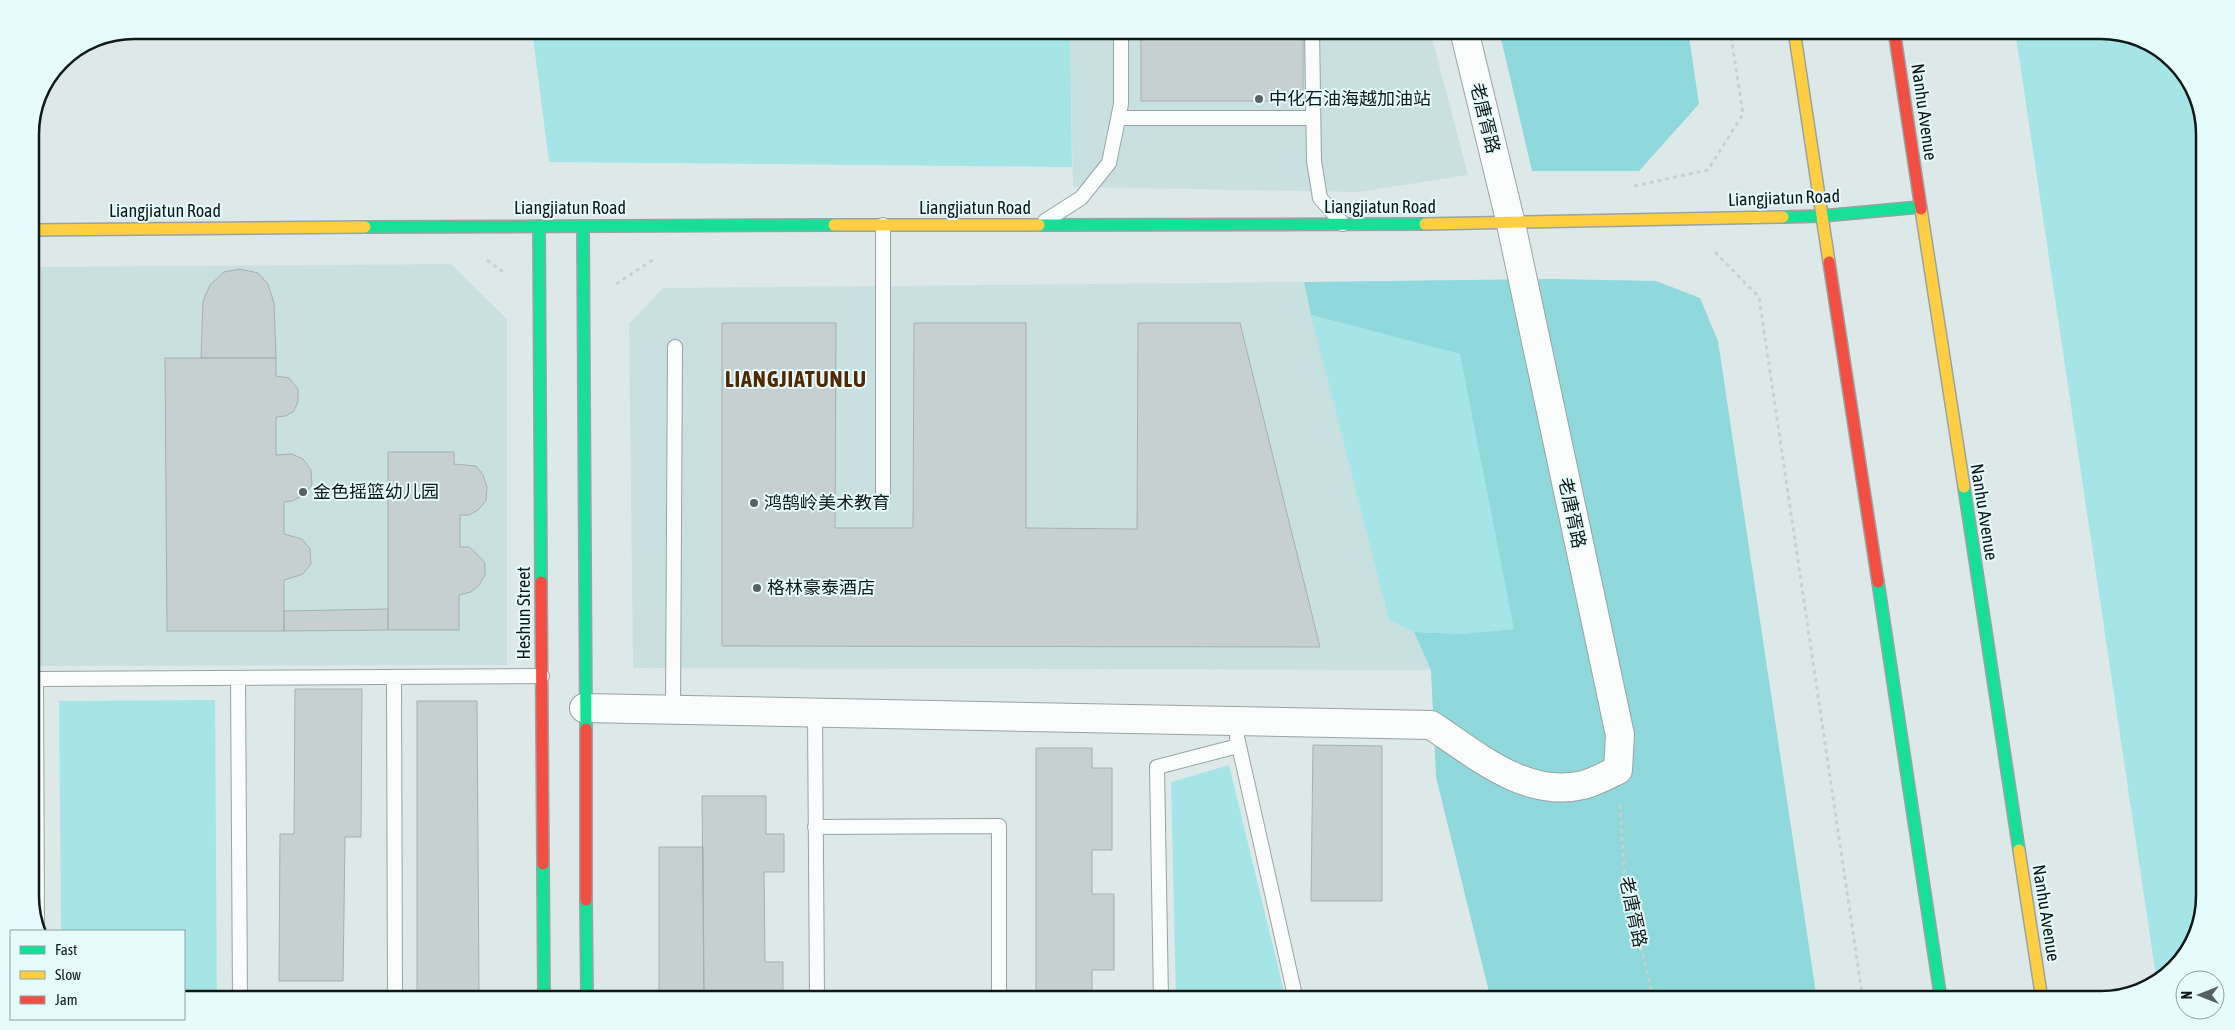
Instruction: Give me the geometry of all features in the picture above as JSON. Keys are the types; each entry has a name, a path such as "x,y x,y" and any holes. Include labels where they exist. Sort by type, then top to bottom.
{"main road":[{"path":"1795,39 1940,991"},
{"name":"Nanhu Avenue","path":"1895,39 2041,991"},
{"name":"Liangjiatun Road","path":"39,230 539,226 1511,224 1822,216 1920,206"},
{"name":"Heshun Street","path":"539,226 544,991"},
{"path":"583,226 587,991"}],"street":[{"name":"老唐胥路","path":"1466,39 1511,224 1620,735 1618,770"},
{"path":"584,708 815,713 1236,734 1431,725 1504,774 1553,788 1584,785 1618,770"}],"lane":[{"path":"1037,225 1081,198 1109,163 1121,104 1121,39"},
{"path":"1312,39 1314,161 1320,198 1344,225"},
{"path":"1118,118 1313,118"},
{"path":"883,225 883,497"},
{"path":"673,710 675,347"},
{"path":"39,681 542,676"},
{"path":"394,677 395,991"},
{"path":"238,678 240,991"},
{"path":"815,713 817,991"},
{"path":"1161,991 1157,767 1236,734 1294,991"},
{"path":"816,828 999,826 1000,991"}],"path":[{"path":"1708,170 1743,114 1731,39"},
{"path":"1716,252 1759,297 1862,991"},
{"name":"老唐胥路","path":"1618,770 1625,883 1652,991"}],"shaded area":[{"path":"533,39 1070,39 1072,167 549,162"},
{"name":"中化石油海越加油站","path":"1070,39 1432,39 1468,175 1359,192 1073,187"},
{"path":"1501,39 1689,39 1699,104 1639,171 1532,171"},
{"path":"2016,39 2101,39 2120,41 2137,46 2159,58 2177,76 2191,103 2196,128 2196,896 2191,927 2183,944 2173,959 2156,974"},
{"name":"金色摇篮幼儿园","path":"451,264 507,319 507,665 39,666 39,267"},
{"path":"1554,279 1656,281 1700,298 1718,341 1816,991 1489,991 1436,777 1431,670 1414,632 1461,634 1514,629 1460,354 1311,315 1304,282"},
{"path":"1304,282 1389,620 1414,632 1431,670 633,668 629,324 663,288"},
{"path":"1311,315 1460,354 1515,629 1461,634 1414,632 1389,620"},
{"path":"215,700 217,991 185,991 185,930 61,930 59,701"},
{"path":"1229,765 1284,991 1176,991 1171,782"}],"building":[{"path":"1141,39 1303,39 1303,101 1141,101"},
{"path":"240,269 258,273 268,284 274,303 276,358 201,358 203,301 210,285 224,272"},
{"path":"722,323 836,323 835,528 913,528 914,323 1026,323 1026,528 1137,529 1138,323 1240,323 1320,647 722,646"},
{"path":"165,358 276,358 276,376 289,378 298,389 298,401 294,411 286,416 276,417 276,455 292,454 303,459 311,470 312,485 304,495 292,501 284,502 284,534 302,539 310,549 311,564 303,574 284,580 284,631 167,631"},
{"path":"388,452 454,452 454,464 476,466 483,475 487,487 486,501 478,510 469,515 460,515 460,547 469,547 477,554 485,563 485,575 479,585 471,592 459,595 459,630 388,630"},
{"path":"388,609 388,630 284,631 284,611"},
{"path":"295,689 362,689 361,837 345,837 343,981 279,981 280,834 294,834"},
{"path":"417,701 477,701 479,991 417,991"},
{"path":"1313,745 1382,746 1382,901 1311,901"},
{"path":"1036,748 1092,748 1092,768 1112,768 1112,850 1092,850 1092,894 1114,894 1114,970 1092,970 1092,991 1036,991"},
{"path":"702,796 766,796 766,834 784,834 784,872 764,872 765,962 783,962 783,991 704,991"},
{"path":"659,847 703,847 704,991 659,991"}],"traffic: fast":[{"path":"1783,217 1822,216 1920,207"},
{"path":"1039,225 1425,224"},
{"path":"365,227 834,225"},
{"path":"539,226 541,582"},
{"path":"583,226 586,729"},
{"path":"1964,487 2019,850"},
{"path":"1878,582 1940,991"},
{"path":"543,864 544,991"},
{"path":"586,900 587,991"}],"traffic: slow":[{"path":"1795,39 1829,262"},
{"path":"1921,209 1964,487"},
{"path":"1425,224 1783,217"},
{"path":"834,225 1039,225"},
{"path":"39,230 365,227"},
{"path":"2019,850 2041,991"}],"traffic: jam":[{"path":"1895,39 1921,209"},
{"path":"1829,262 1878,582"},
{"path":"541,582 543,864"},
{"path":"586,729 586,900"}],"place":[{"name":"中化石油海越加油站","path":"1259,99"},
{"name":"金色摇篮幼儿园","path":"303,492"},
{"name":"鸿鹄岭美术教育","path":"754,503"},
{"name":"格林豪泰酒店","path":"757,588"}],"district":[{"name":"LIANGJIATUNLU","path":"796,379"}]}
